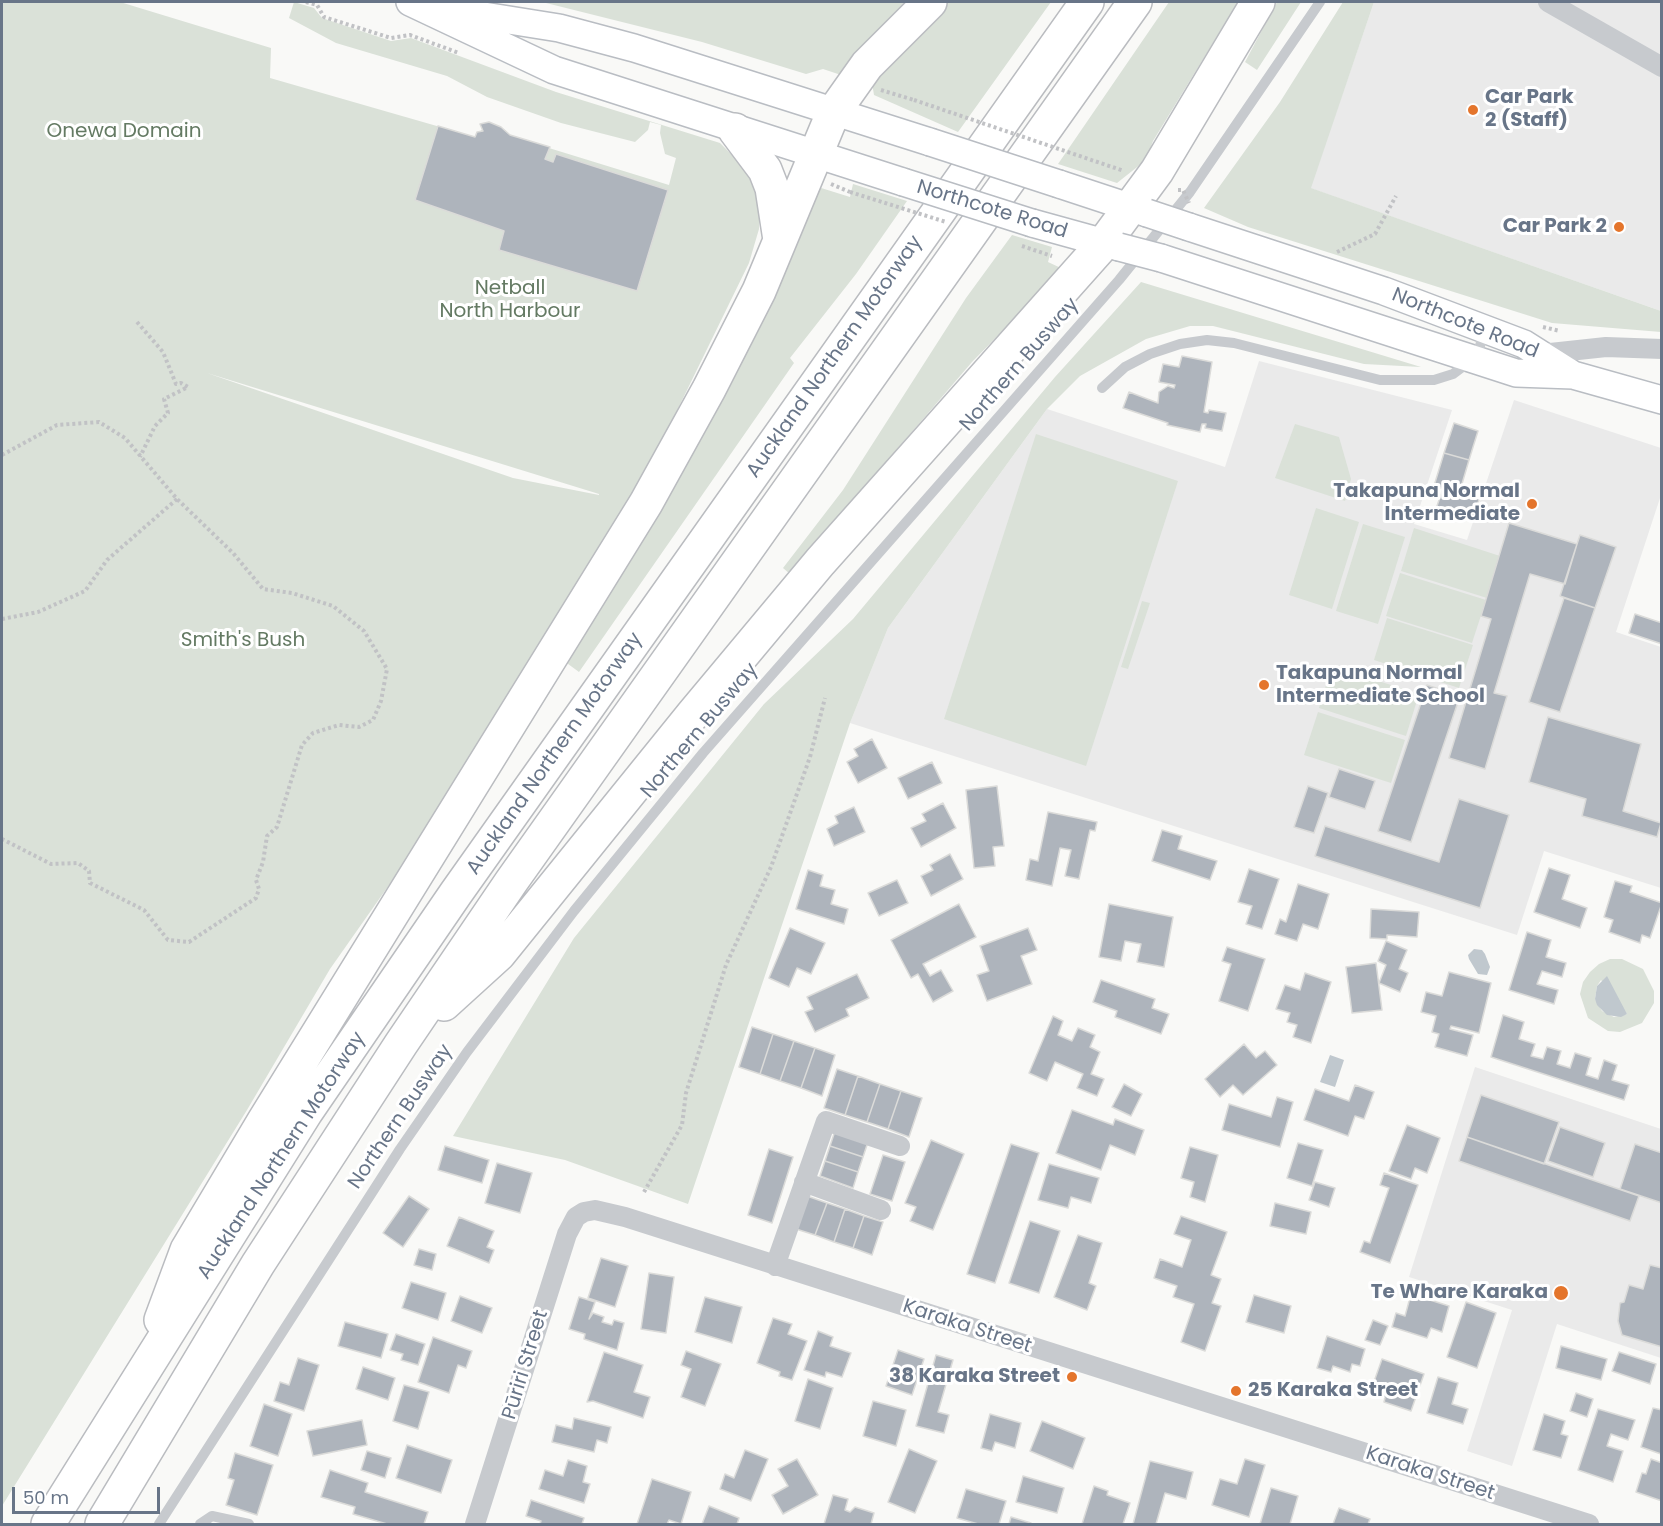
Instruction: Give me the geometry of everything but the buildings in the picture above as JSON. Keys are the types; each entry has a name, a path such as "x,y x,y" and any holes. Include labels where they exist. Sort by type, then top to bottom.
{"highway":[{"path":"134,1391 187,1250 646,503 709,389 759,291 833,113 867,66 930,2"},
{"name":"Auckland Northern Motorway","path":"48,1524 134,1391 306,1112 456,893 1087,2"},
{"name":"Auckland Northern Motorway","path":"102,1524 258,1264 401,1044 511,882 1135,2"},
{"path":"401,1044 498,954 820,562 1112,245 1139,211 1157,171 1258,2"},
{"path":"735,130 765,170 774,198 780,240"}],"main road":[{"name":"Northcote Road","path":"416,4 559,28 634,48 930,142 1384,291 1524,344 1573,375"},
{"name":"Northcote Road","path":"416,4 554,70 735,130 1032,223 1161,258 1516,373 1573,375 1662,400"}],"street":[{"path":"1548,2 1662,67"},
{"path":"1541,354 1606,346 1662,349"},
{"path":"775,1266 826,1121 900,1146"},
{"path":"804,1182 881,1210"},
{"name":"Karaka Street","path":"584,1212 600,1210 625,1217 1589,1524"},
{"name":"Pūriri Street","path":"475,1524 567,1234 576,1217 584,1212"}],"lane":[{"name":"Northern Busway","path":"159,1524 400,1149 481,1033 574,911 703,753 1119,280 1190,192 1320,2"},
{"path":"1102,388 1125,367 1144,357 1194,341 1234,343 1365,377 1394,381 1444,377 1473,359 1478,352 1485,330"},
{"path":"200,1524 212,1516 249,1524"}],"path":[{"path":"871,93 880,90 914,100 1124,171"},
{"path":"1329,257 1375,234 1396,196"},
{"path":"137,322 163,352 176,384 185,384 188,387 164,399 168,413 155,426 140,457"},
{"path":"2,455 57,425 99,422 125,438 177,499 233,553 263,590 292,593 333,606 364,631 387,669 381,701 373,720 359,727 339,725 312,733 302,745 277,827 267,836 263,862 256,880 259,889 256,898 189,942 168,940 144,910 90,883 89,871 78,863 51,864 2,839"},
{"path":"2,619 38,612 85,591 107,560 177,499"},
{"path":"644,1192 682,1125 686,1094 726,965 771,867 810,757 825,698"}],"shaded area":[{"name":"Car Park 2 (Staff)","path":"1374,2 1661,2 1661,311 1310,188"},
{"name":"Takapuna Normal Intermediate School","path":"1259,361 1452,410 1414,524 1467,540 1514,400 1661,448 1661,495 1616,632 1661,647 1661,888 1544,851 1517,935 850,723 888,628 1047,409 1225,467"},
{"path":"1474,949 1482,950 1485,954 1490,967 1487,975 1478,974 1469,959 1468,955"},
{"path":"1607,976 1627,1014 1621,1017 1607,1015 1597,1005 1595,999 1597,986"},
{"path":"1330,1055 1344,1060 1335,1087 1320,1082"},
{"name":"Te Whare Karaka","path":"1475,1067 1661,1129 1661,1358 1557,1324 1512,1466 1467,1451 1512,1310 1409,1277"}],"green space":[{"path":"2,2 120,2 271,48 270,78 475,137 489,122 501,127 510,136 669,185 676,158 665,154 660,133 661,125 650,122 648,130 635,142 561,123 487,97 447,76 336,43 289,18 294,2 314,8 322,18 391,41 411,38 556,92 720,143 741,164 751,181 760,179 759,229 749,263 627,513 512,710 330,969 247,1110 2,1506","holes":["207,373 599,494 513,478"]},
{"path":"542,2 911,2 841,75 823,69 806,74 702,42"},
{"path":"948,2 1051,2 958,132 874,95 872,83"},
{"path":"1169,2 1238,2 1153,141 1146,160 1117,183 1058,164"},
{"path":"1277,2 1301,2 1257,70 1245,62"},
{"path":"1343,2 1374,2 1311,188 1661,311 1661,332 1552,323 1248,227 1204,208 1280,102"},
{"path":"853,184 907,201 856,274 790,358 794,363 579,672 564,661 818,187 850,197"},
{"path":"1012,235 1052,247 1048,262 1063,269 972,362 790,574 783,568 843,490 966,298"},
{"path":"1141,282 1421,367 1364,364 1213,326 1190,326 1146,339 1080,376 1047,409 888,628 850,723 688,1204 565,1160 453,1136 574,938 764,704 853,619 1055,377"},
{"path":"1295,424 1339,437 1351,479 1345,501 1275,478"},
{"path":"1036,434 1178,481 1086,766 944,719"},
{"path":"1316,508 1359,522 1332,609 1289,595"},
{"path":"1363,524 1405,537 1378,624 1336,611"},
{"path":"1414,528 1500,556 1487,598 1401,571"},
{"path":"1400,573 1486,600 1472,643 1386,616"},
{"path":"1142,601 1150,603 1128,669 1121,667"},
{"path":"1387,618 1473,645 1459,688 1374,660"},
{"path":"1332,666 1419,694 1406,736 1319,708"},
{"path":"1318,712 1405,740 1391,783 1304,755"},
{"path":"1610,959 1622,959 1643,969 1654,991 1654,1003 1642,1023 1620,1032 1608,1031 1588,1018 1580,994 1583,982 1599,964","holes":["1601,980 1627,1014 1614,1017 1602,1011 1595,999 1597,986"]}],"place":[{"name":"Car Park 2 (Staff)","path":"1473,110"},
{"name":"Car Park 2","path":"1619,227"},
{"name":"Takapuna Normal Intermediate","path":"1532,504"},
{"name":"Takapuna Normal Intermediate School","path":"1264,685"},
{"name":"Te Whare Karaka","path":"1561,1293"},
{"name":"38 Karaka Street","path":"1072,1377"},
{"name":"25 Karaka Street","path":"1236,1391"}],"park label":[{"name":"Onewa Domain","path":"124,132"},
{"name":"Netball North Harbour","path":"510,300"},
{"name":"Smith's Bush","path":"243,641"}]}
